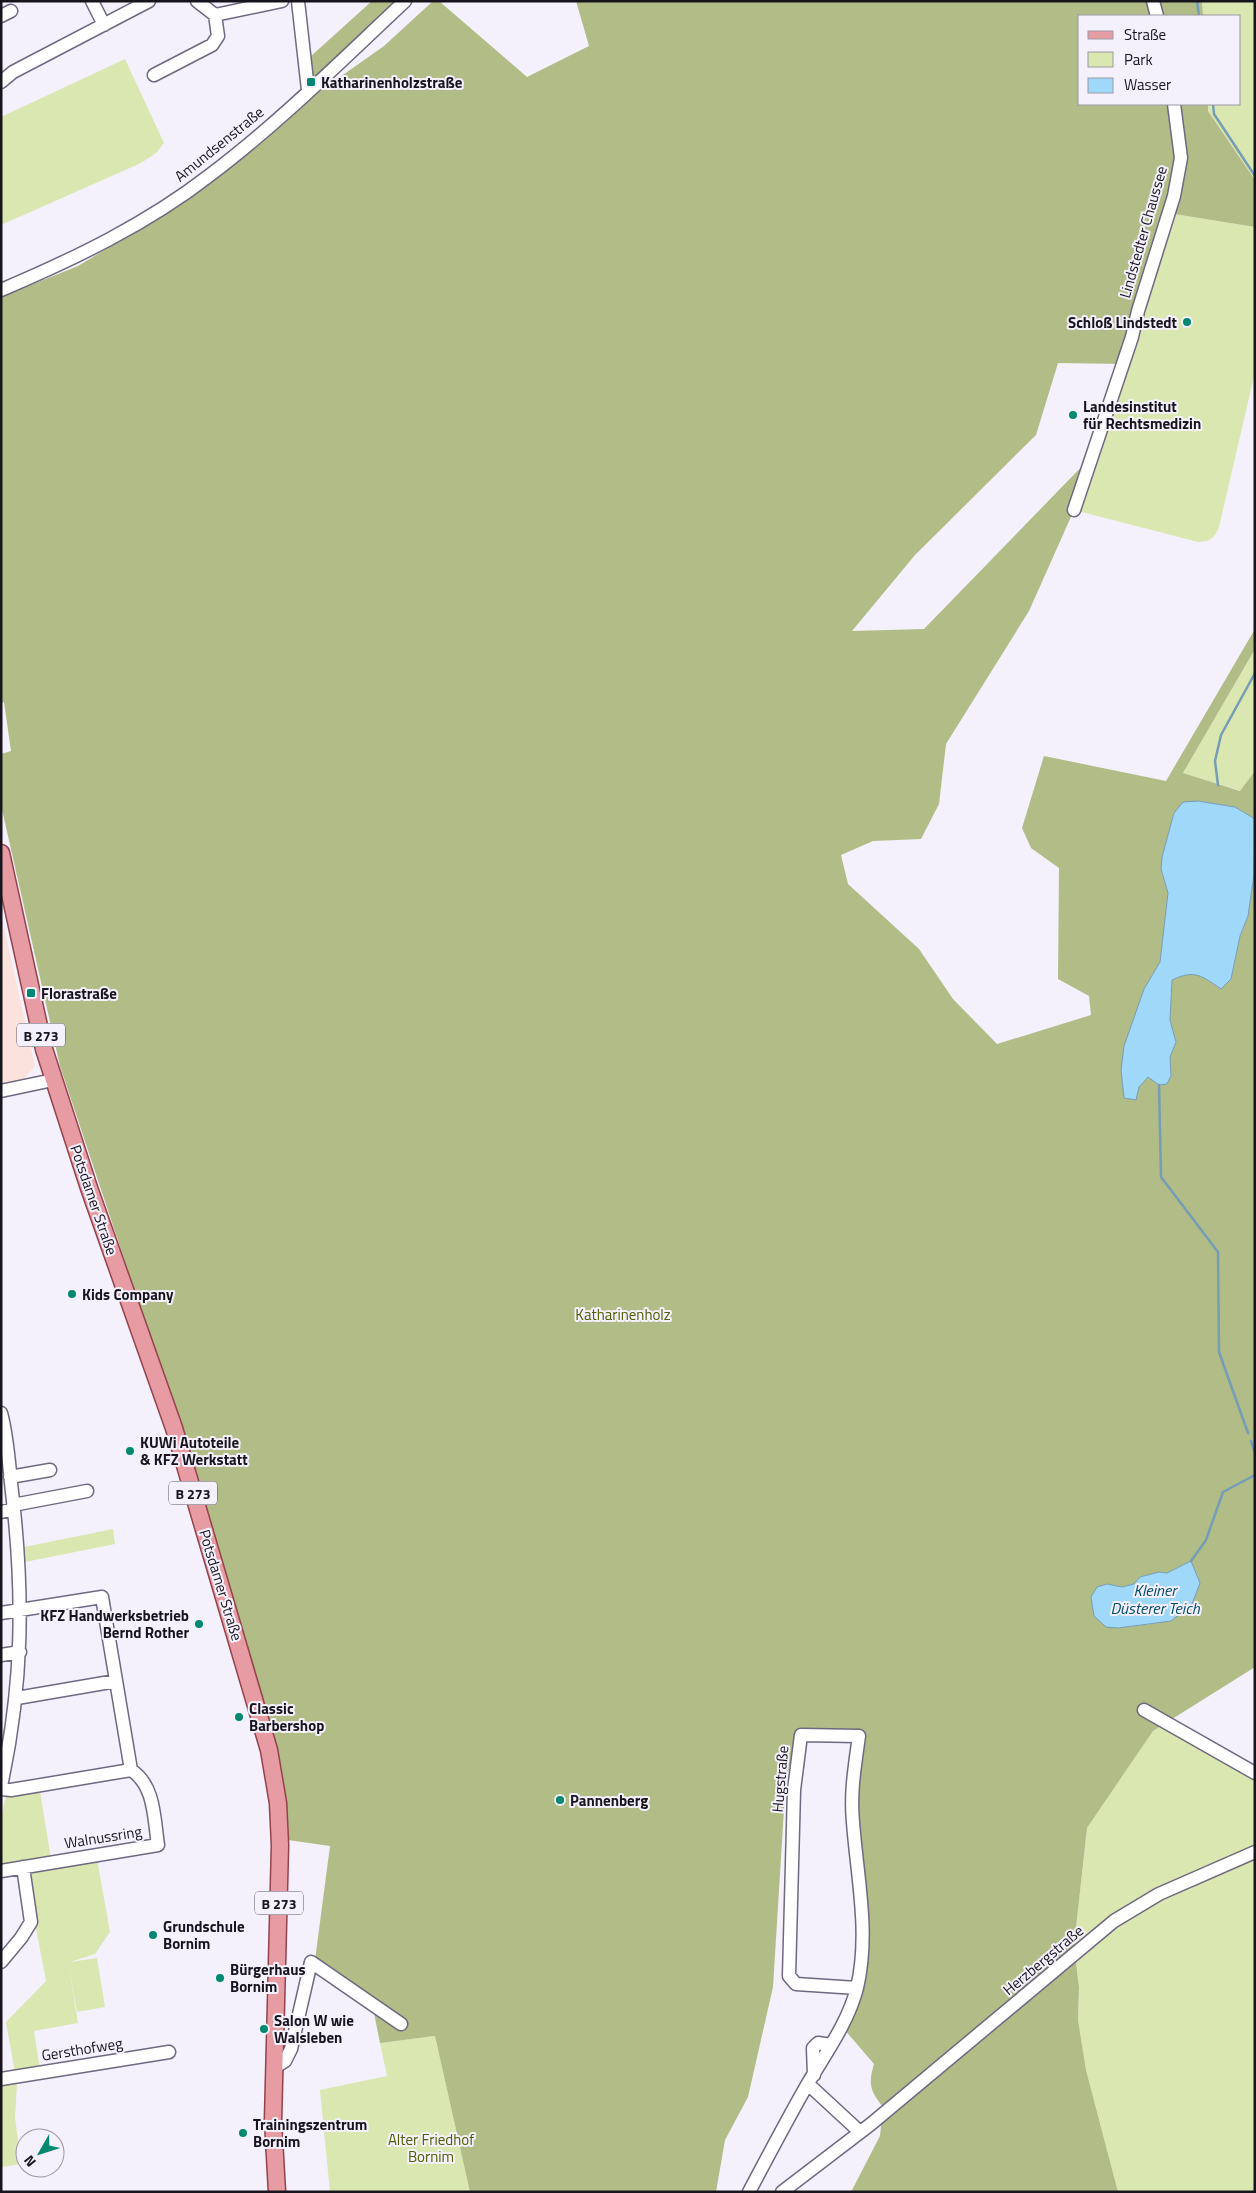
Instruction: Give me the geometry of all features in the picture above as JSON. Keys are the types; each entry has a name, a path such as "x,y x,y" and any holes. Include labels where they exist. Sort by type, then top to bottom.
{"main road":[{"name":"Potsdamer Straße","path":"1,853 40,1035 53,1080 174,1428 269,1750 278,1803 280,1845 273,2121 277,2192"}],"street":[{"path":"92,1 104,25"},
{"path":"2,80 13,72 149,1"},
{"path":"154,75 212,45 218,36 215,15 197,1"},
{"path":"215,15 282,1"},
{"path":"298,1 308,90"},
{"name":"Amundsenstraße","path":"1,290 93,248 174,200 242,150 405,1"},
{"path":"1153,1 1157,15"},
{"name":"Lindstedter Chaussee","path":"1074,510 1132,337 1138,311 1174,196 1181,158 1174,105"},
{"path":"1,1092 53,1080"},
{"path":"1,1413 10,1477 9,1509 18,1549 20,1612 17,1698 1,1787 11,1790 131,1770 102,1597 20,1612 1,1614"},
{"path":"10,1477 50,1470"},
{"path":"9,1509 87,1491"},
{"path":"1,1655 20,1652"},
{"path":"17,1698 116,1681"},
{"path":"1144,1710 1255,1773"},
{"name":"Hugstraße","path":"811,2079 813,2048 818,2043 832,2045 845,2020 857,1988 862,1949 862,1903 853,1823 852,1782 859,1736 801,1735 794,1790 789,1976 796,1984 857,1988"},
{"name":"Walnussring","path":"1,1870 158,1844 149,1792 142,1778 131,1770"},
{"name":"Herzbergstraße","path":"860,2132 1114,1921 1159,1894 1255,1852"},
{"path":"1,1962 21,1938 31,1922 23,1867"},
{"path":"274,2068 285,2061 291,2049 311,1962 401,2024"},
{"name":"Gersthofweg","path":"1,2079 169,2052"},
{"path":"749,2192 811,2079 860,2132 782,2192"}],"shaded area":[{"path":"1,914 35,1066 22,1081 1,1085"}],"green space":[{"path":"372,1 405,1 308,90 300,66"},
{"name":"Katharinenholz","path":"433,1 439,1 527,77 589,46 576,1 1202,1 1203,15 1078,15 1078,105 1208,105 1208,111 1255,180 1255,227 1168,213 1123,364 1058,363 1036,435 915,555 852,631 924,629 1091,457 1074,510 1029,611 946,744 939,804 921,839 873,841 841,855 848,884 919,949 953,999 997,1044 1091,1015 1089,996 1058,979 1059,868 1031,848 1022,828 1044,756 1166,781 1255,629 1255,649 1183,773 1240,791 1255,771 1255,819 1235,807 1198,801 1174,813 1162,857 1161,869 1168,893 1160,962 1144,989 1139,1007 1139,1087 1148,1077 1159,1085 1171,1076 1170,1057 1176,1042 1170,1020 1172,980 1193,974 1209,980 1221,988 1231,979 1240,936 1248,916 1254,875 1255,845 1255,1667 1153,1731 1087,1828 1074,1946 1079,1987 1078,2020 1086,2070 1118,2192 851,2192 880,2136 883,2107 871,2087 874,2064 844,2029 862,1949 853,1823 859,1736 801,1735 786,1777 773,1987 748,2097 725,2140 716,2192 470,2192 435,2036 380,2043 373,2008 314,1968 330,1846 288,1840 275,1748 180,1427 60,1066 1,805 1,754 11,751 4,702 1,703 1,297 78,266 176,207 306,101 384,46","holes":["1191,1561 1200,1583 1194,1597 1186,1608 1168,1620 1119,1628 1107,1584 1122,1587 1134,1584 1140,1577 1159,1572 1167,1573"]},
{"path":"1202,1 1255,1 1255,180 1208,111 1208,105 1241,105 1241,15 1203,15"},
{"path":"125,59 164,143 156,153 141,163 1,225 1,117"},
{"path":"1168,213 1255,227 1255,372 1219,527 1213,537 1202,542 1074,510"},
{"path":"1255,649 1255,771 1241,791 1183,773"},
{"path":"113,1529 115,1544 25,1562 24,1547"},
{"path":"1166,1723 1255,1773 1255,2192 1118,2192 1086,2070 1078,2020 1079,1987 1074,1946 1087,1828 1153,1731"},
{"path":"40,1791 51,1859 1,1867 1,1816 6,1797"},
{"path":"97,1859 110,1932 95,1954 70,1962 97,1958 105,2007 77,2012 68,1962 78,2023 34,2031 40,2069 15,2073 6,2022 46,1981 29,1877 35,1870"},
{"name":"Alter Friedhof Bornim","path":"435,2036 470,2192 330,2192 320,2090 387,2076 380,2043"},
{"path":"17,2084 15,2165 1,2167 1,2086"}],"water":[{"path":"1198,801 1235,807 1255,819 1254,875 1248,916 1240,936 1231,979 1221,989 1203,978 1193,975 1172,980 1170,1020 1176,1042 1170,1057 1171,1076 1167,1084 1159,1085 1148,1077 1139,1087 1136,1100 1124,1098 1121,1070 1124,1046 1144,989 1160,962 1168,893 1161,869 1162,857 1174,813 1183,802"},
{"name":"Kleiner Düsterer Teich","path":"1191,1561 1200,1583 1192,1604 1171,1621 1118,1628 1106,1627 1094,1616 1091,1597 1097,1587 1107,1584 1122,1587 1134,1584 1140,1577 1159,1572 1167,1573"}],"waterway":[{"path":"1197,1 1199,15"},
{"path":"1213,105 1214,114 1255,176"},
{"path":"1218,785 1215,761 1221,735 1255,673"},
{"path":"1159,1085 1161,1177 1218,1252 1219,1352 1248,1433"},
{"path":"1251,1441 1255,1453"},
{"path":"1191,1561 1206,1540 1223,1492 1255,1475"}],"place":[{"name":"Katharinenholzstraße","path":"311,82"},
{"name":"Schloß Lindstedt","path":"1187,322"},
{"name":"Landesinstitut für Rechtsmedizin","path":"1073,415"},
{"name":"Florastraße","path":"31,993"},
{"name":"Kids Company","path":"72,1294"},
{"name":"KUWi Autoteile & KFZ Werkstatt","path":"130,1451"},
{"name":"KFZ Handwerksbetrieb Bernd Rother","path":"199,1624"},
{"name":"Classic Barbershop","path":"239,1717"},
{"name":"Pannenberg","path":"560,1800"},
{"name":"Grundschule Bornim","path":"153,1935"},
{"name":"Bürgerhaus Bornim","path":"220,1978"},
{"name":"Salon W wie Walsleben","path":"264,2029"},
{"name":"Trainingszentrum Bornim","path":"243,2133"}]}
